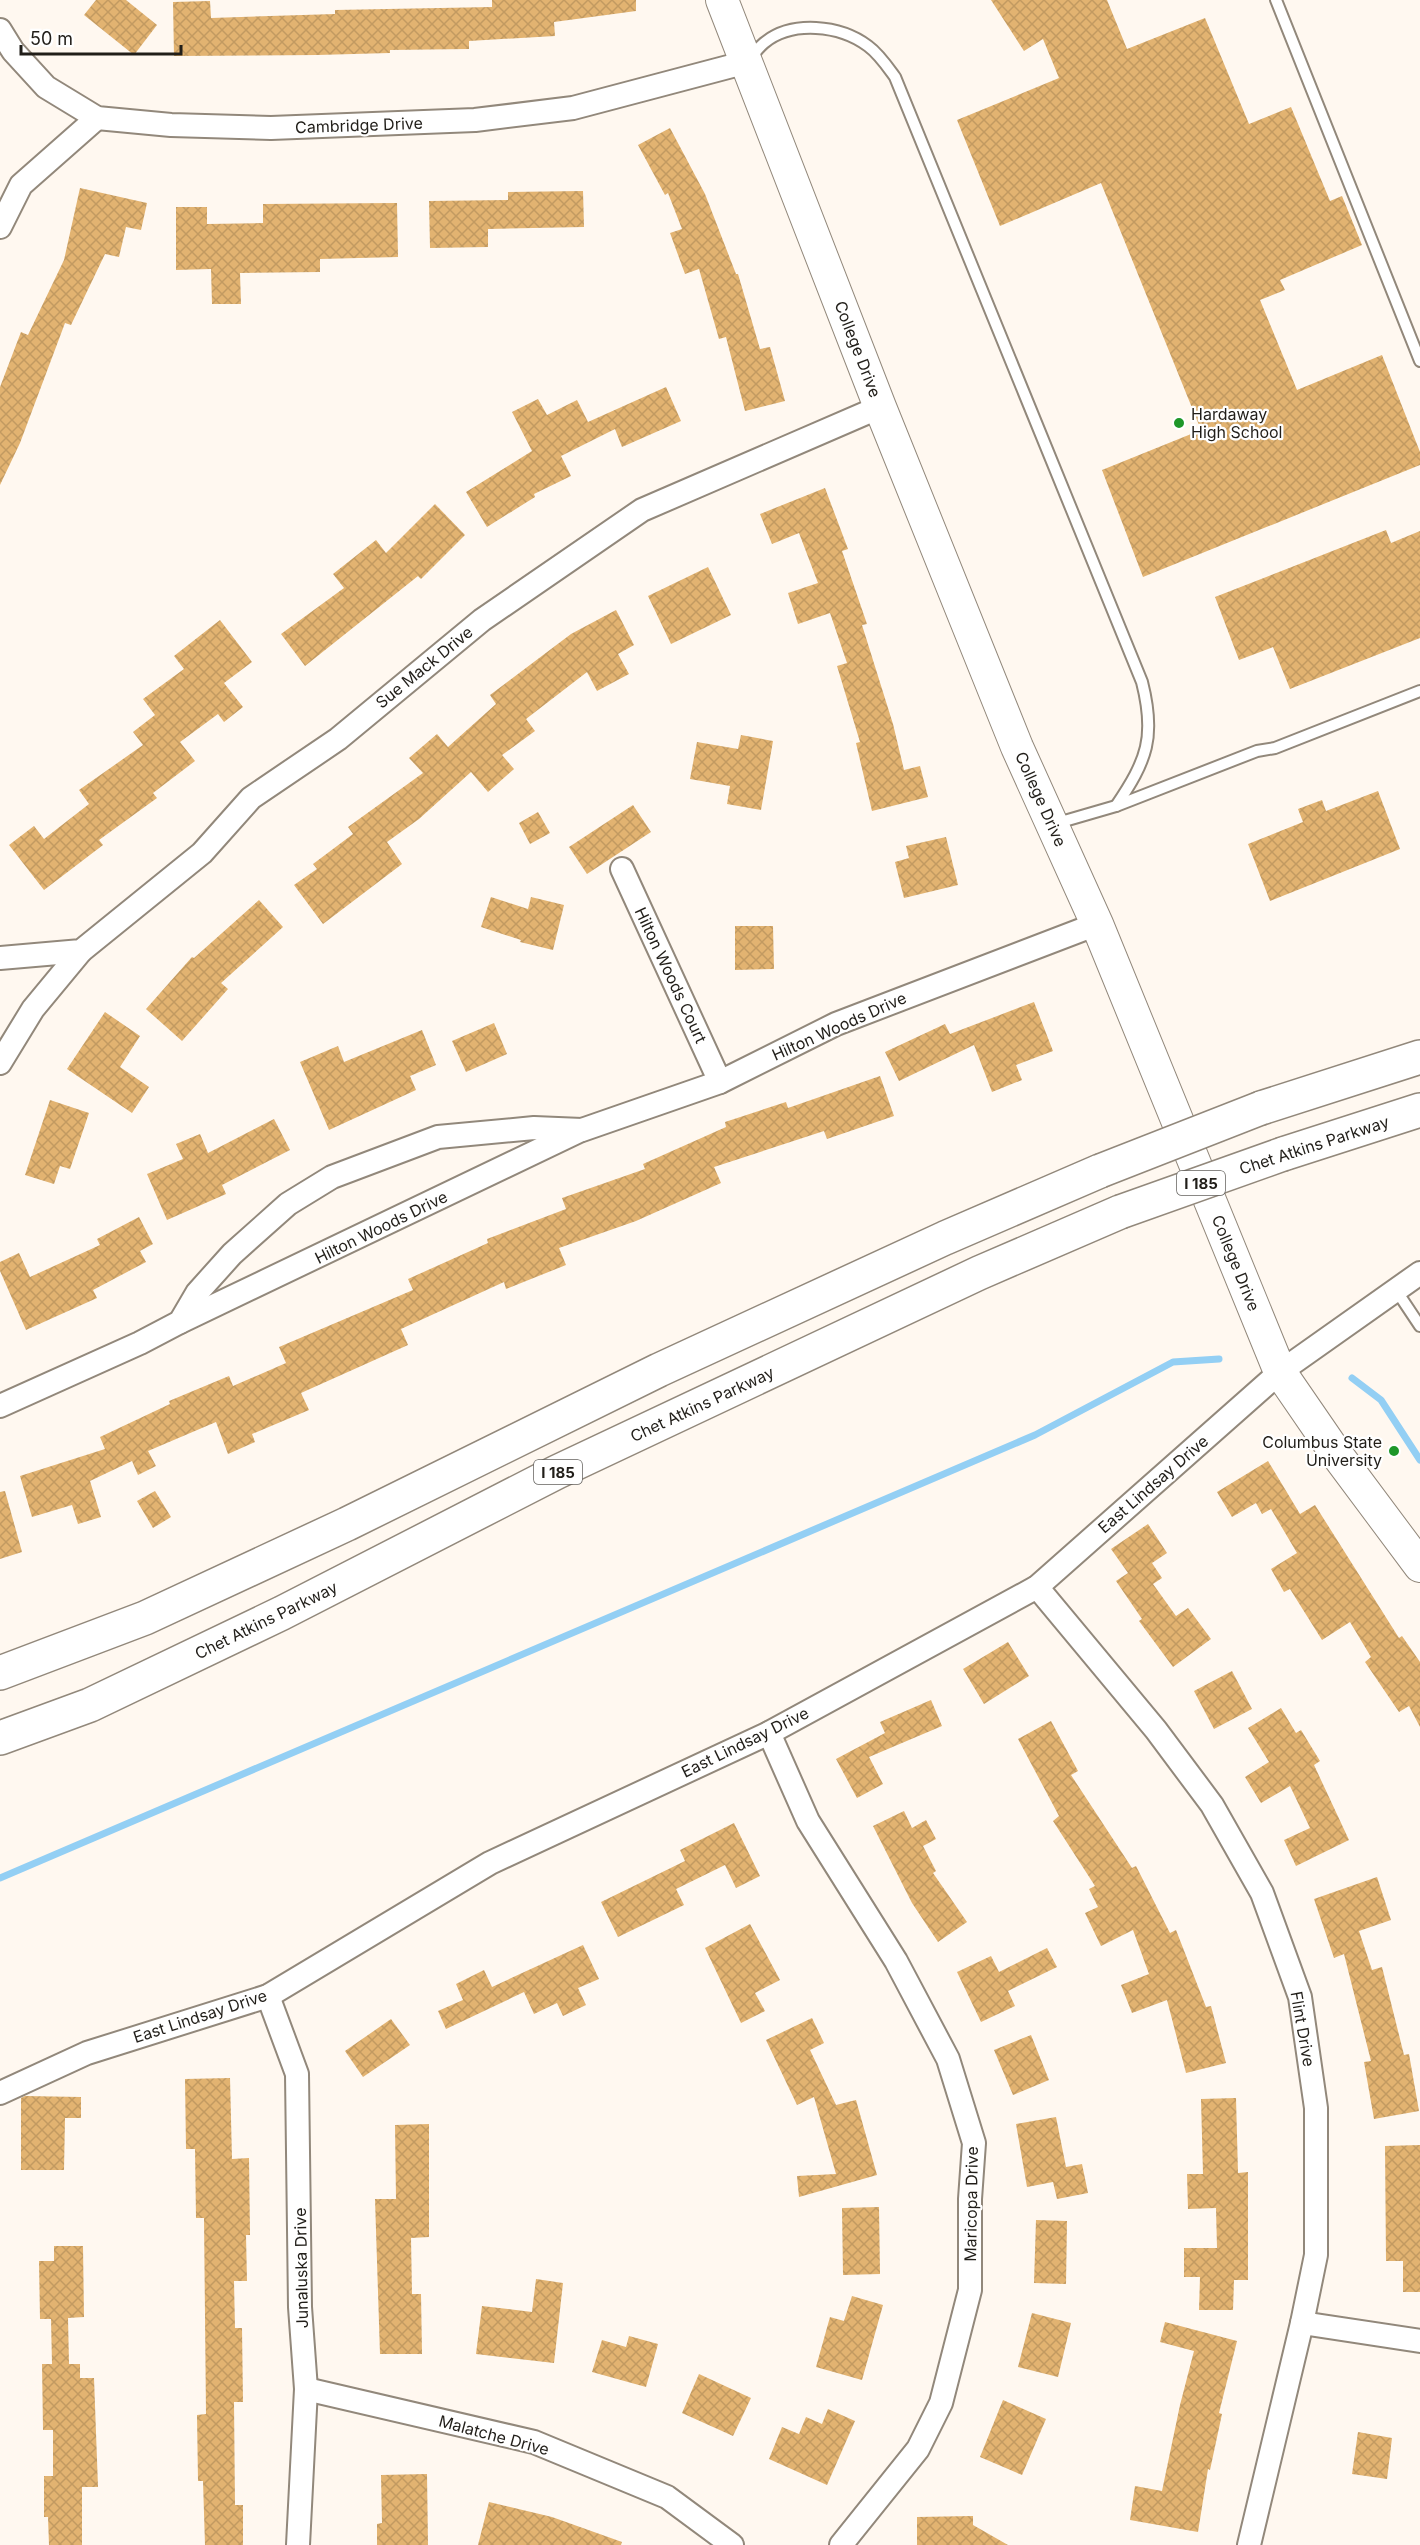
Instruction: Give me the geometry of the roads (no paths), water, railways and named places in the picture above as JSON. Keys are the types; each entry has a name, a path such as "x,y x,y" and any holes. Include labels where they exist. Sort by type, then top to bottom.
{"highway":[{"path":"0,1673 145,1618 347,1524 670,1365 945,1238 1100,1171 1261,1108 1420,1057"},
{"name":"Chet Atkins Parkway","path":"0,1737 90,1705 282,1613 557,1472 979,1273 1120,1212 1283,1154 1420,1110"}],"street":[{"name":"College Drive","path":"722,0 880,407 1017,747 1097,924 1280,1372 1335,1452 1420,1566"},
{"name":"Cambridge Drive","path":"0,30 13,51 46,87 97,118 171,125 272,128 475,120 573,108 747,62"},
{"path":"0,227 21,185 97,118"},
{"name":"Sue Mack Drive","path":"0,1063 33,1009 81,951 202,853 251,798 338,739 482,620 642,510 880,407"},
{"name":"Hilton Woods Court","path":"622,869 720,1082"},
{"name":"Hilton Woods Drive","path":"0,1406 140,1343 582,1130 720,1082 836,1024 1097,924"},
{"path":"0,958 81,951"},
{"name":"Hilton Woods Drive","path":"180,1322 197,1293 232,1254 288,1203 332,1177 438,1137 534,1128 582,1130"},
{"name":"East Lindsay Drive","path":"0,2092 87,2053 268,1996 490,1863 770,1733 1037,1587 1280,1372 1420,1273"},
{"name":"Flint Drive","path":"1037,1587 1156,1730 1212,1805 1262,1893 1300,1997 1316,2108 1316,2255 1249,2545"},
{"name":"Maricopa Drive","path":"770,1733 808,1821 896,1961 948,2059 974,2143 970,2199 970,2289 941,2403 918,2449 841,2545"},
{"name":"Junaluska Drive","path":"268,1996 297,2074 300,2307 306,2389 298,2545"},
{"path":"1302,2322 1420,2341"},
{"name":"Malatche Drive","path":"306,2389 534,2442 667,2497 732,2545"}],"lane":[{"path":"1276,0 1420,361"},
{"path":"747,62 764,42 805,27 847,33 868,46 895,77 1142,682 1149,710 1148,739 1138,774 1116,806"},
{"path":"1052,825 1116,806 1257,751 1275,748 1420,691"},
{"path":"1396,1290 1420,1326"}],"waterway":[{"path":"0,1878 1035,1435 1173,1362 1219,1359"},
{"path":"1352,1378 1381,1400 1420,1460"}],"place":[{"name":"Hardaway High School","path":"1179,423"},
{"name":"Columbus State University","path":"1394,1451"}]}
